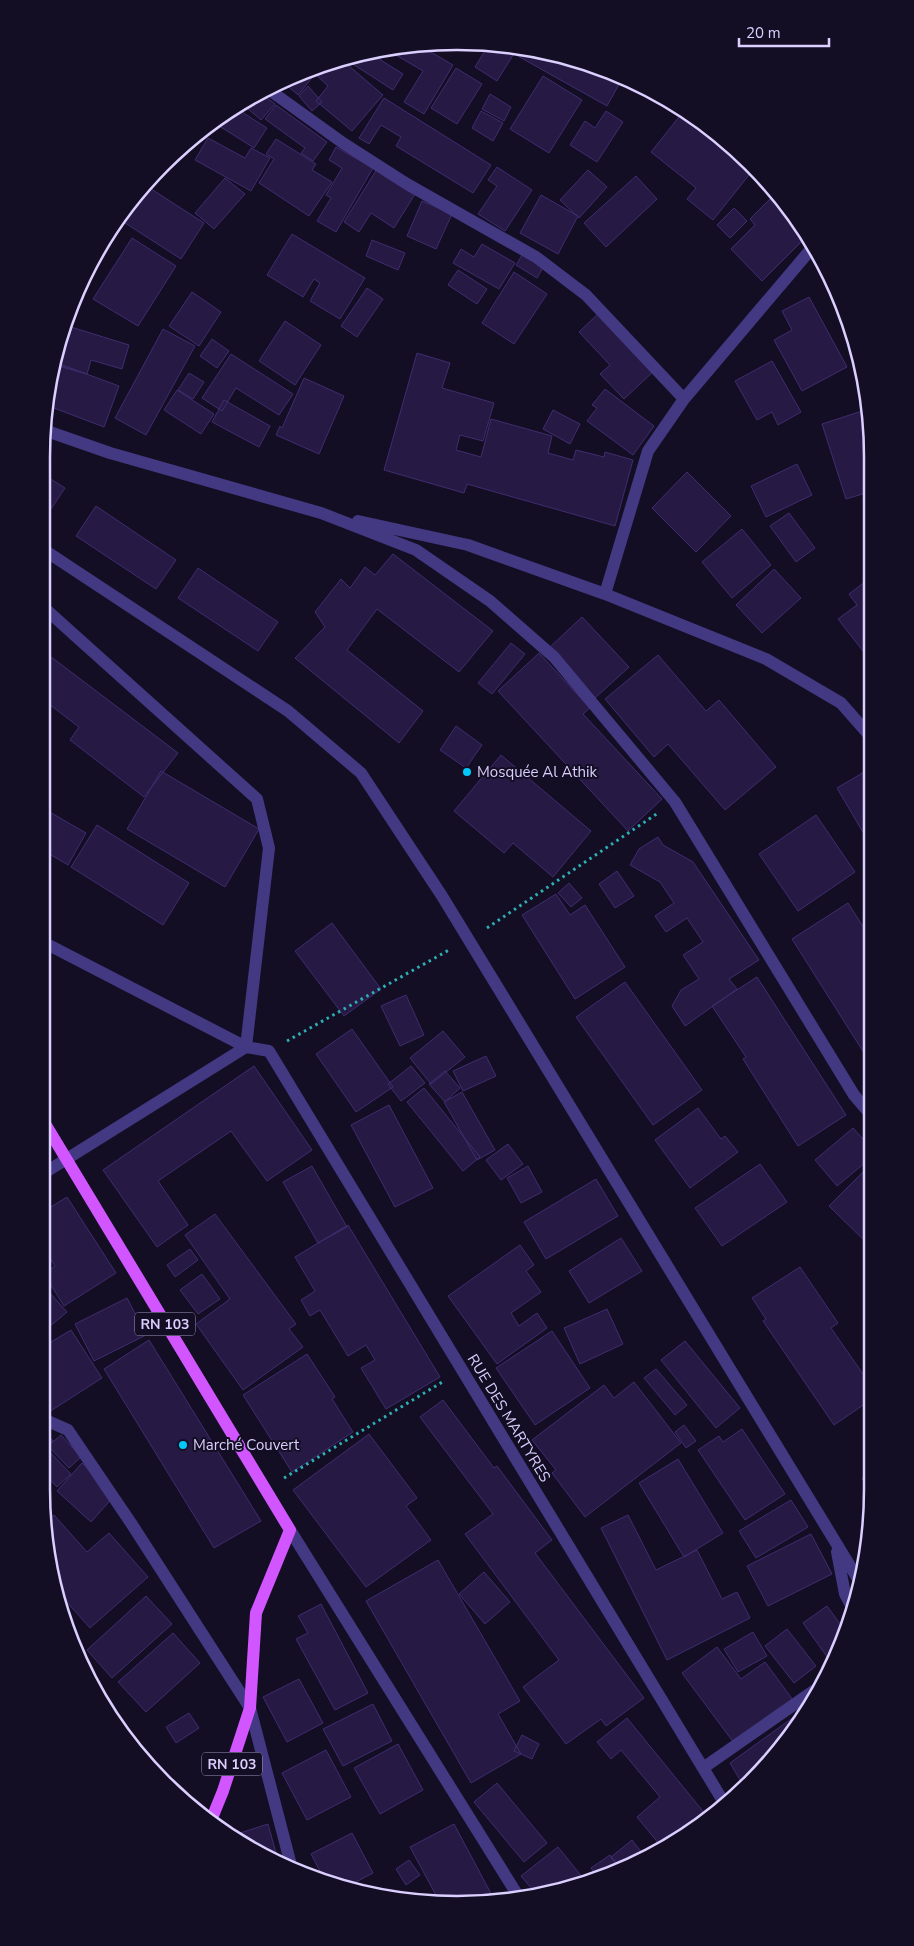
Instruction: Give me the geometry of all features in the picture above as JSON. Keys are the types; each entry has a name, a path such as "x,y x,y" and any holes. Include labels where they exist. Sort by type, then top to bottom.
{"main road":[{"name":"RN 103","path":"50,1132 290,1530 256,1613 250,1708 213,1815"}],"street":[{"path":"274,94 343,144 536,257 586,295 684,399"},
{"path":"605,594 648,451 684,399 808,253"},
{"path":"51,432 110,452 321,513 468,544 605,594 766,659 841,703 864,729"},
{"path":"321,513 416,550 490,601 554,657 676,802 854,1095 864,1107"},
{"path":"50,554 288,711 362,773 442,896 854,1575"},
{"path":"50,613 257,799 268,848 246,1047"},
{"path":"50,946 246,1047"},
{"path":"50,1170 246,1047"},
{"name":"RUE DES MARTYRES","path":"246,1047 269,1051 721,1798"},
{"path":"50,1422 68,1430 131,1523 250,1708 290,1860"},
{"path":"290,1530 516,1892"},
{"path":"835,1542 845,1594 848,1600"},
{"path":"703,1768 807,1696"}],"path":[{"path":"265,1489 461,1370"}],"building":[{"path":"429,51 453,65 424,114 404,102 423,71 395,55"},
{"path":"485,51 514,54 497,81 475,67"},
{"path":"516,55 562,64 619,84 607,106"},
{"path":"378,58 403,74 393,90 353,64"},
{"path":"348,65 383,95 352,131 316,101 328,86 317,75"},
{"path":"456,68 482,84 457,124 431,108"},
{"path":"543,76 582,100 549,153 510,129"},
{"path":"313,77 298,95 289,87"},
{"path":"308,86 322,102 312,111 299,96"},
{"path":"490,94 511,107 504,121 482,109"},
{"path":"267,98 275,104 261,120 248,109"},
{"path":"384,98 491,165 473,193 396,146 401,137 381,125 369,144 359,138"},
{"path":"276,105 327,142 313,161 301,153 305,148 265,119"},
{"path":"481,111 503,123 493,141 472,128"},
{"path":"606,111 623,122 597,162 570,145 585,121 595,128"},
{"path":"242,112 267,128 254,148 220,126"},
{"path":"679,117 705,134 750,174 713,220 687,199 696,188 651,152"},
{"path":"208,138 245,158 251,148 270,158 251,191 195,160"},
{"path":"276,139 316,164 312,170 332,182 309,216 259,183 274,159 266,154"},
{"path":"336,147 373,168 336,232 317,221 331,198 326,195 342,168 329,160"},
{"path":"497,167 532,190 505,231 478,214 497,186 488,180"},
{"path":"377,169 415,194 394,228 371,213 359,232 344,222"},
{"path":"588,170 607,187 579,218 560,200"},
{"path":"636,176 657,199 606,247 584,223"},
{"path":"225,178 245,194 214,229 195,213"},
{"path":"151,189 204,223 181,259 125,223"},
{"path":"541,195 578,216 558,254 520,233"},
{"path":"771,198 801,242 762,281 731,249 755,225 750,219"},
{"path":"422,201 452,214 436,249 407,236"},
{"path":"734,208 747,221 730,238 717,225"},
{"path":"292,234 365,278 340,319 310,301 320,283 314,279 303,297 267,275"},
{"path":"132,238 176,266 138,326 93,299"},
{"path":"372,240 405,253 398,270 366,256"},
{"path":"482,244 515,263 499,289 453,263 461,249 474,257"},
{"path":"524,252 545,264 537,278 516,265"},
{"path":"458,270 487,289 477,304 448,285"},
{"path":"514,272 547,294 514,344 482,323"},
{"path":"367,288 383,299 357,337 341,326"},
{"path":"192,292 221,312 199,346 169,326"},
{"path":"809,297 847,367 802,391 774,340 792,330 782,311"},
{"path":"600,312 655,370 624,399 600,374 610,365 579,332"},
{"path":"285,321 321,345 295,385 259,361"},
{"path":"72,327 129,345 122,369 91,360 87,374 61,366"},
{"path":"163,329 195,346 146,435 115,418"},
{"path":"212,339 229,351 217,368 200,356"},
{"path":"417,353 450,363 442,388 494,403 483,441 460,435 456,450 481,457 491,419 552,436 548,453 573,460 576,450 604,457 605,452 633,460 615,526 467,484 464,493 384,470"},
{"path":"231,354 293,394 279,415 236,388 222,411 202,398"},
{"path":"772,361 801,412 778,425 772,412 757,420 735,381"},
{"path":"61,365 119,386 104,427 53,408"},
{"path":"189,373 204,382 193,399 178,390"},
{"path":"304,378 344,396 319,454 276,435 280,426 282,428"},
{"path":"605,389 654,426 633,455 587,421 597,408 592,405"},
{"path":"177,390 214,414 201,434 164,410"},
{"path":"224,400 270,426 259,447 212,422"},
{"path":"553,410 580,424 570,444 543,429"},
{"path":"862,411 864,494 846,499 822,424"},
{"path":"797,464 812,495 766,517 751,486"},
{"path":"687,472 731,516 696,552 652,508"},
{"path":"50,479 65,488 50,510"},
{"path":"96,506 176,560 156,589 76,536"},
{"path":"789,513 815,548 796,562 770,526"},
{"path":"742,529 771,565 732,598 702,562"},
{"path":"393,554 493,631 459,672 377,609 347,650 423,711 399,743 295,658 325,627 315,612 341,579 350,588 365,567 375,575"},
{"path":"198,568 278,622 258,651 178,598"},
{"path":"774,569 801,598 762,633 736,605"},
{"path":"864,583 863,651 838,619 857,605 849,594"},
{"path":"582,617 629,667 595,698 549,648"},
{"path":"511,643 525,654 492,694 478,683"},
{"path":"539,653 590,708 583,714 662,799 628,831 498,691"},
{"path":"658,655 706,711 719,700 776,767 725,810 668,744 654,757 605,699"},
{"path":"50,656 178,753 144,797 70,740 79,727 50,705"},
{"path":"456,726 482,745 466,768 440,750"},
{"path":"501,755 591,831 553,877 513,843 504,853 454,811"},
{"path":"161,771 259,829 225,887 127,829"},
{"path":"864,772 864,834 837,788"},
{"path":"50,812 86,833 68,865 50,854"},
{"path":"816,815 855,872 798,911 759,854"},
{"path":"97,825 189,883 163,925 71,867"},
{"path":"658,837 663,845 693,862 759,960 729,979 737,989 685,1026 672,1006 681,990 699,979 683,955 703,942 687,918 666,932 655,916 674,903 660,882 630,865 639,849"},
{"path":"617,871 634,896 615,908 599,884"},
{"path":"569,883 582,898 571,907 558,893"},
{"path":"556,894 570,915 585,905 625,967 575,999 522,915"},
{"path":"848,903 864,928 864,1053 792,939"},
{"path":"332,923 381,989 344,1016 295,951"},
{"path":"757,977 846,1115 798,1146 743,1059 746,1057 712,1006"},
{"path":"625,982 702,1090 653,1125 576,1017"},
{"path":"406,995 424,1035 400,1046 381,1006"},
{"path":"352,1029 393,1087 356,1112 316,1054"},
{"path":"443,1031 465,1057 431,1084 410,1058"},
{"path":"486,1056 496,1076 463,1091 453,1071"},
{"path":"254,1066 312,1150 267,1181 231,1131 158,1181 188,1225 157,1247 103,1170"},
{"path":"411,1066 425,1083 401,1101 388,1084"},
{"path":"445,1071 460,1088 445,1102 429,1084"},
{"path":"424,1088 480,1157 463,1171 407,1102"},
{"path":"462,1092 495,1150 477,1160 444,1102"},
{"path":"389,1105 433,1188 395,1207 351,1125"},
{"path":"698,1108 721,1139 725,1136 738,1152 690,1188 655,1140"},
{"path":"853,1128 864,1140 864,1164 837,1186 815,1160"},
{"path":"508,1144 523,1164 501,1180 486,1160"},
{"path":"760,1164 787,1202 722,1246 695,1208"},
{"path":"312,1166 347,1227 318,1243 283,1182"},
{"path":"528,1166 542,1192 521,1203 507,1178"},
{"path":"864,1171 864,1240 829,1206"},
{"path":"596,1179 618,1216 546,1259 524,1222"},
{"path":"67,1197 116,1273 64,1306 50,1284 50,1270 55,1266 50,1258 50,1207"},
{"path":"215,1214 296,1324 289,1329 303,1347 243,1390 196,1324 230,1299 185,1235"},
{"path":"348,1225 440,1377 386,1409 361,1368 375,1360 366,1345 348,1356 320,1310 310,1316 301,1300 315,1291 295,1257"},
{"path":"621,1238 642,1271 589,1303 569,1271"},
{"path":"520,1245 534,1265 526,1271 541,1292 511,1313 519,1326 537,1313 547,1328 497,1364 448,1296"},
{"path":"190,1249 198,1260 175,1277 167,1265"},
{"path":"800,1267 838,1323 831,1328 864,1375 864,1404 834,1425 763,1321 766,1319 752,1298"},
{"path":"202,1274 220,1299 198,1314 180,1290"},
{"path":"50,1293 67,1312 50,1326"},
{"path":"127,1298 146,1335 94,1361 75,1324"},
{"path":"607,1309 623,1344 580,1364 564,1328"},
{"path":"71,1330 102,1378 50,1411 50,1343"},
{"path":"552,1331 590,1388 535,1425 496,1368"},
{"name":"Marché Couvert","path":"149,1340 261,1521 214,1548 104,1369"},
{"path":"685,1341 740,1408 716,1428 661,1360"},
{"path":"307,1354 335,1397 332,1399 353,1432 292,1472 243,1395"},
{"path":"656,1369 687,1405 675,1415 644,1378"},
{"path":"634,1382 681,1443 585,1517 552,1473 556,1470 532,1440 604,1385 614,1398"},
{"path":"443,1400 494,1468 497,1466 552,1540 535,1553 644,1698 606,1726 601,1719 566,1744 523,1687 559,1660 465,1534 493,1514 420,1417"},
{"path":"684,1425 696,1441 686,1448 675,1432"},
{"path":"742,1429 785,1494 745,1520 698,1450 719,1436 723,1442"},
{"path":"369,1434 417,1498 406,1506 431,1540 366,1587 293,1490"},
{"path":"61,1435 81,1457 69,1468 50,1448 50,1444"},
{"path":"50,1452 71,1474 57,1487 50,1480"},
{"path":"678,1459 723,1533 684,1557 639,1483"},
{"path":"82,1463 116,1494 91,1522 57,1491"},
{"path":"791,1500 808,1527 756,1558 739,1531"},
{"path":"54,1515 87,1552 109,1533 148,1577 90,1628 66,1601 53,1542 51,1517"},
{"path":"628,1515 656,1570 697,1550 722,1599 737,1592 750,1618 667,1660 601,1528"},
{"path":"811,1534 832,1574 768,1606 747,1566"},
{"path":"438,1560 520,1701 498,1714 521,1754 471,1783 366,1601"},
{"path":"484,1572 510,1602 485,1624 459,1594"},
{"path":"146,1596 172,1624 112,1678 87,1650"},
{"path":"321,1604 368,1693 335,1710 296,1639 308,1633 298,1616"},
{"path":"827,1606 840,1624 827,1657 803,1623"},
{"path":"787,1629 816,1666 794,1683 765,1646"},
{"path":"753,1632 767,1656 738,1672 724,1649"},
{"path":"173,1633 200,1663 146,1712 118,1682"},
{"path":"717,1647 741,1679 765,1662 793,1700 734,1743 682,1673"},
{"path":"299,1679 323,1723 287,1742 263,1697"},
{"path":"373,1704 392,1741 343,1766 323,1729"},
{"path":"189,1713 199,1728 176,1743 166,1727"},
{"path":"794,1717 780,1737 741,1781 730,1763"},
{"path":"627,1718 704,1813 658,1842 637,1817 660,1797 621,1750 611,1759 597,1742"},
{"path":"522,1735 539,1744 532,1759 514,1751"},
{"path":"398,1744 423,1790 380,1814 354,1768"},
{"path":"326,1750 351,1797 307,1820 282,1773"},
{"path":"497,1783 547,1843 524,1862 474,1802"},
{"path":"268,1824 276,1854 253,1841 240,1833"},
{"path":"454,1824 491,1894 436,1895 410,1847"},
{"path":"352,1833 373,1873 355,1883 352,1882 320,1872 311,1854"},
{"path":"632,1840 641,1852 616,1863 611,1857"},
{"path":"558,1847 581,1876 532,1889 521,1876"},
{"path":"610,1855 616,1864 594,1872 591,1868"},
{"path":"409,1860 420,1875 406,1885 396,1869"}],"place":[{"name":"Mosquée Al Athik","path":"467,772"},
{"name":"Marché Couvert","path":"183,1445"}]}
